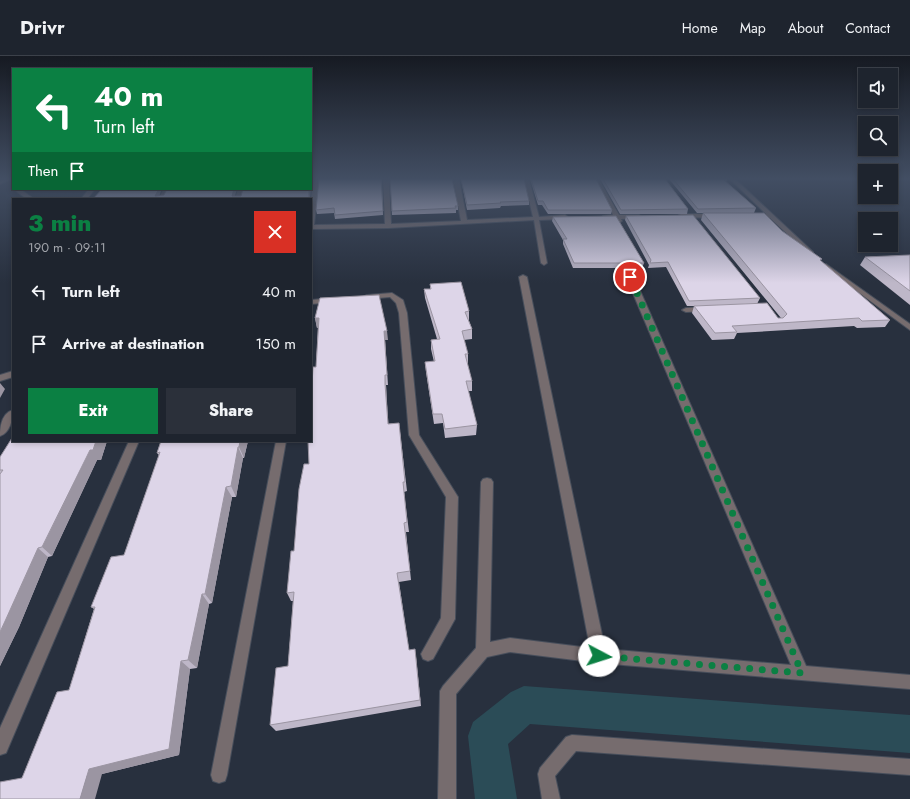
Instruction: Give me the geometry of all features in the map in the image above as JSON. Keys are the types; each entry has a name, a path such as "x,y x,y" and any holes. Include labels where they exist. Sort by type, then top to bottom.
{"street":[{"path":"387,214 388,226"},
{"path":"462,214 464,222"},
{"path":"535,214 544,263"},
{"path":"615,214 624,229"},
{"path":"691,214 698,222"},
{"path":"768,214 817,259"},
{"path":"595,217 647,216"},
{"path":"678,216 724,216"},
{"path":"747,216 770,216"},
{"path":"312,227 388,226 573,217"},
{"path":"823,264 910,328"},
{"path":"523,277 599,656"},
{"path":"630,277 802,673"},
{"path":"355,298 392,295 400,302 403,313 407,347 414,435 452,497 448,619 428,654"},
{"path":"312,302 340,300"},
{"path":"686,310 710,309"},
{"path":"0,378 12,374"},
{"path":"0,432 12,415"},
{"path":"0,747 134,442"},
{"path":"219,775 281,442"},
{"path":"484,651 487,482"},
{"path":"447,799 448,691 484,651 510,645 599,656 910,682"},
{"path":"551,799 546,774 572,743 910,767"}],"building":[{"path":"335,214 351,214 335,215"},
{"path":"704,214 765,214 782,231 822,259 820,260 890,320 862,321 859,318 732,326 737,332 715,333 694,306 767,303 778,318 783,318 787,314"},
{"path":"693,215 760,298 689,301 668,262 650,263 651,260 626,216"},
{"path":"616,216 644,263 574,263 563,239 567,239 553,217"},
{"path":"910,255 910,291 865,257"},
{"path":"461,282 469,311 465,312 472,329 462,331 468,354 465,354 472,381 466,381 477,425 445,429 442,414 433,414 425,362 435,361 431,340 440,339 424,289 431,289 430,284"},
{"path":"379,295 387,331 384,331 387,375 385,375 385,384 388,424 399,423 405,482 403,482 407,522 404,523 410,571 397,573 409,650 415,649 420,700 270,725 276,668 288,666 294,592 287,593 291,551 294,551 299,489 304,464 309,464 308,442 312,442 313,367 316,367 319,318 315,318 320,298"},
{"path":"12,438 12,442 96,442 93,450 90,450 42,547 38,548 0,632 0,474 3,470 0,470 0,457"},
{"path":"161,442 240,442 231,486 226,487 205,594 202,594 188,660 181,661 169,749 89,769 80,799 0,799 0,782 22,778 57,692 69,690 95,607 91,607 111,557 124,555 160,452 157,453"}],"waterway":[{"path":"496,799 487,736 524,705 910,734"}],"route":[{"path":"599,656 802,673 630,277"}]}
